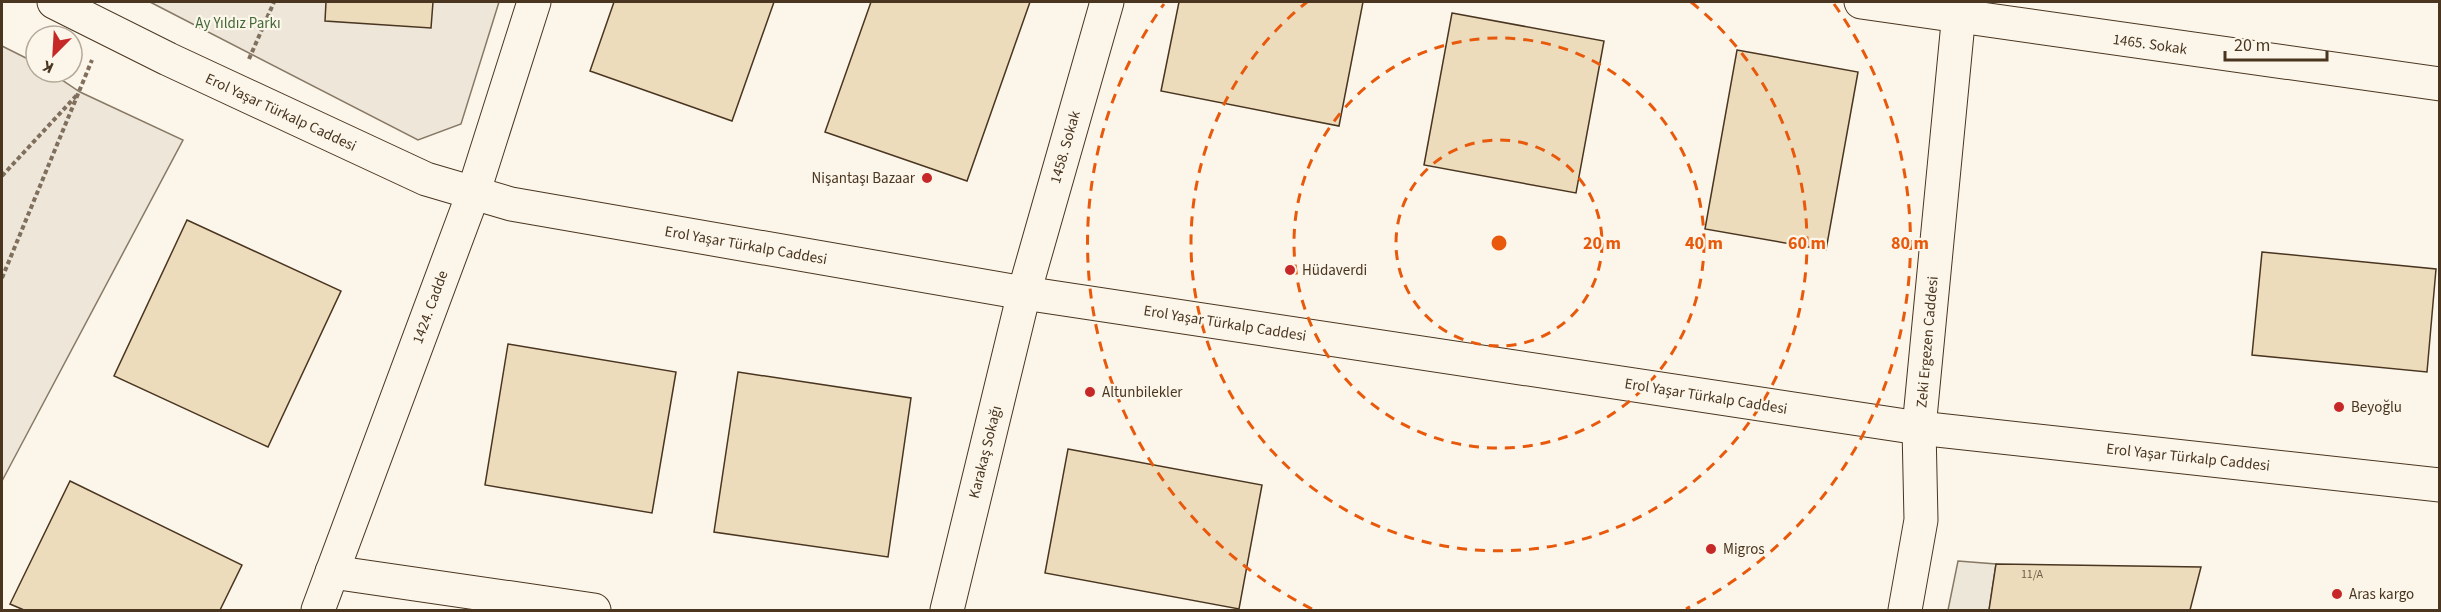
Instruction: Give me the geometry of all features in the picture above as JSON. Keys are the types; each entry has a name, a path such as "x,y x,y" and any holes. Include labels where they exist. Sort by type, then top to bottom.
{"street":[{"name":"Erol Yaşar Türkalp Caddesi","path":"54,2 234,90 426,179 511,204 1024,293 1919,428 2439,484"},
{"name":"1424. Cadde","path":"318,610 473,194 534,2"},
{"name":"1458. Sokak","path":"1024,293 1107,2"},
{"name":"1465. Sokak","path":"1861,2 1959,9 2439,84"},
{"name":"Zeki Ergezen Caddesi","path":"1905,610 1921,520 1919,428 1959,9"},
{"name":"Karakaş Sokağı","path":"947,610 1024,293"},
{"path":"332,572 594,610"}],"path":[{"path":"234,90 274,2"},
{"path":"2,176 80,92 2,278"}],"green space":[{"name":"Ay Yıldız Parkı","path":"150,2 499,2 461,124 418,140"},
{"path":"2,46 24,57 24,84 68,84 80,92 183,140 2,481"}],"shaded area":[{"path":"1958,561 1996,564 1989,610 1948,610"}],"building":[{"path":"326,2 433,2 431,28 325,21"},
{"path":"614,2 774,2 732,121 590,71"},
{"path":"871,2 1030,2 967,181 825,132"},
{"path":"1179,2 1363,2 1339,126 1161,91"},
{"path":"1452,13 1604,41 1576,193 1424,165"},
{"path":"1737,50 1858,72 1826,250 1705,229"},
{"path":"187,220 341,291 268,447 114,376"},
{"path":"2262,252 2436,269 2427,372 2252,355"},
{"path":"508,344 676,372 652,513 485,485"},
{"path":"738,372 911,398 888,557 714,532"},
{"path":"1068,449 1262,485 1239,609 1045,573"},
{"path":"70,481 242,565 220,610 24,610 10,604"},
{"path":"1996,564 2201,567 2190,610 1989,610"}],"place":[{"name":"Nişantaşı Bazaar","path":"927,178"},
{"name":"Hüdaverdi","path":"1290,270"},
{"name":"Altunbilekler","path":"1090,392"},
{"name":"Beyoğlu","path":"2339,407"},
{"name":"Migros","path":"1711,549"},
{"name":"Aras kargo","path":"2337,594"}]}
